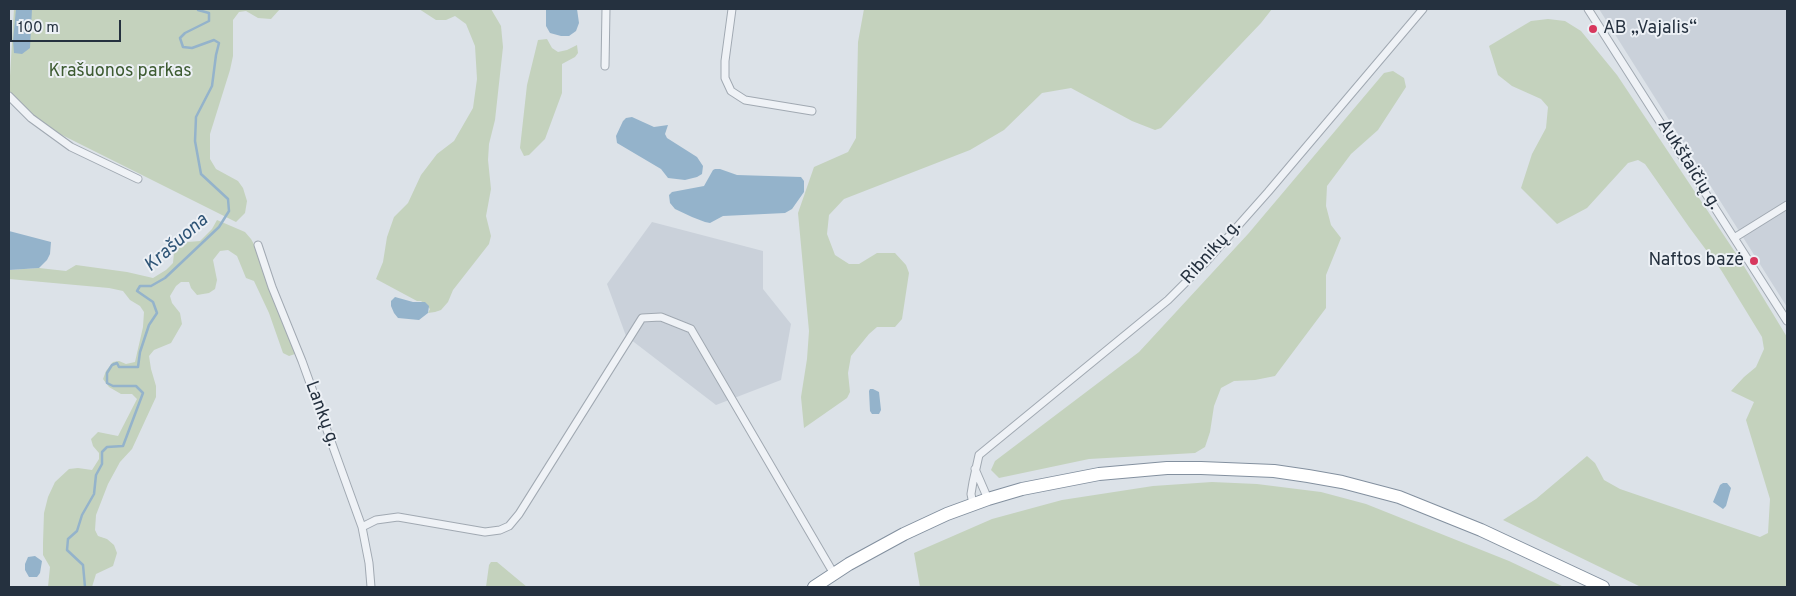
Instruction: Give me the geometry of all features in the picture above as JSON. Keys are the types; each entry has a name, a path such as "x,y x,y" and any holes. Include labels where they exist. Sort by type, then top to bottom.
{"highway":[{"path":"814,587 904,534 988,499 1022,489 1099,474 1148,469 1201,468 1239,469 1308,476 1368,488 1439,512 1603,587"}],"street":[{"path":"605,66 606,9"},
{"path":"732,9 725,61 725,78 731,91 745,100 812,111"},
{"name":"Ribnikų g.","path":"975,468 979,455 986,448 1135,329 1174,294 1268,192 1423,9"},
{"name":"Aukštaičių g.","path":"1588,9 1787,321"},
{"path":"9,96 31,118 71,147 138,179"},
{"path":"1734,238 1787,205"},
{"name":"Lankų g.","path":"258,245 362,527 372,587"},
{"path":"362,527 376,520 398,517 485,532 500,530 509,526 519,514 642,318 661,317 691,329 834,574"},
{"path":"975,468 988,499"},
{"path":"973,504 971,494 975,468"}],"shaded area":[{"path":"1599,9 1787,9 1787,307"},
{"path":"652,222 763,251 763,289 791,324 781,380 716,405 626,336 607,284"}],"green space":[{"name":"Krašuonos parkas","path":"14,9 280,9 271,19 258,18 246,11 239,12 233,20 233,56 210,134 210,159 216,169 238,181 243,188 247,201 245,213 236,222 58,133 31,114 9,93"},
{"path":"419,9 491,9 501,26 503,47 495,120 489,144 488,160 491,189 486,216 491,236 489,244 453,290 448,302 441,310 428,313 430,309 421,301 417,301 376,279 383,262 387,237 394,217 408,203 421,175 437,154 454,141 473,108 477,79 475,46 466,24 455,16 446,20 436,20"},
{"path":"864,9 1272,9 1261,23 1161,128 1155,130 1132,121 1071,88 1042,93 1004,130 970,150 844,199 829,215 827,234 835,255 849,264 859,264 877,253 895,253 906,265 909,273 902,319 895,327 877,327 869,334 851,356 848,373 850,392 847,398 804,428 801,397 809,331 798,213 814,167 848,152 856,138 858,42"},
{"path":"1548,19 1565,21 1581,31 1617,75 1739,258 1787,337 1787,587 1641,587 1503,520 1536,499 1587,456 1595,463 1604,480 1620,489 1760,537 1768,533 1770,499 1746,420 1754,402 1731,391 1756,367 1764,349 1762,337 1721,270 1645,164 1638,160 1628,163 1587,208 1557,224 1521,188 1532,154 1546,128 1548,107 1541,99 1512,86 1498,75 1489,46 1531,21"},
{"path":"547,39 552,48 558,52 577,45 578,53 575,57 562,64 562,93 545,139 529,155 524,156 520,148 527,85 538,40"},
{"path":"1393,71 1404,78 1406,87 1378,130 1351,154 1327,186 1326,206 1331,225 1341,238 1326,275 1326,308 1275,376 1255,380 1234,381 1221,388 1214,406 1210,432 1205,447 1195,453 1089,459 999,478 991,470 995,461 1139,352 1248,234 1384,73"},
{"path":"217,220 245,232 251,239 259,253 295,354 289,356 283,353 269,313 254,281 246,278 237,256 228,250 220,251 213,260 217,280 215,289 209,293 197,295 189,282 181,282 176,286 170,296 172,303 180,313 182,324 171,343 154,350 149,356 156,386 156,397 132,449 120,462 108,484 96,515 95,530 98,536 107,539 114,545 117,553 113,566 96,574 92,587 48,587 50,567 43,555 43,543 44,513 48,497 55,482 69,469 92,470 99,459 99,453 93,446 91,439 98,432 118,436 137,399 132,394 121,394 109,387 103,379 113,362 119,361 126,364 135,362 143,327 144,312 123,291 109,288 9,279 9,270 39,268 66,271 76,265 127,272 153,278 173,263 174,253 178,247 188,242 200,241 212,229"},
{"path":"1212,482 1257,484 1321,492 1366,504 1509,561 1564,587 920,587 914,553 992,519 1062,500 1153,486"},
{"path":"491,562 497,562 527,587 486,587"}],"water":[{"path":"16,9 32,9 30,48 22,54 14,53 13,41"},
{"path":"546,9 577,9 579,23 576,31 569,36 550,33 546,26"},
{"path":"632,117 654,127 668,125 665,134 667,138 697,157 703,166 702,174 685,180 668,178 661,169 617,143 616,136 623,121 626,118"},
{"path":"715,169 737,175 801,177 804,181 804,192 792,209 785,213 723,216 710,223 675,209 670,203 669,195 672,192 704,186"},
{"path":"9,231 51,242 50,254 47,260 39,268 9,270"},
{"path":"395,297 413,302 425,302 429,306 428,313 419,320 398,318 391,306 391,301"},
{"path":"870,389 879,392 881,410 879,414 872,414 870,411"},
{"path":"1727,483 1731,488 1726,506 1723,509 1713,502 1720,485"},
{"path":"35,556 42,561 40,573 37,577 29,577 25,570 25,564 28,557"}],"waterway":[{"name":"Krašuona","path":"85,587 83,565 67,550 68,539 77,531 82,515 94,494 96,475 102,464 102,452 107,447 123,446 143,393 136,386 113,386 107,383 107,373 112,365 117,363 119,367 138,367 140,352 149,325 157,313 153,302 137,291 140,286 151,286 165,278 219,227 229,211 228,199 201,174 195,141 196,117 212,86 219,43 214,40 192,48 183,47 180,38 185,33 209,21 209,13 198,9"}],"place":[{"name":"AB „Vajalis“","path":"1593,29"},
{"name":"Naftos bazė","path":"1754,261"}]}
